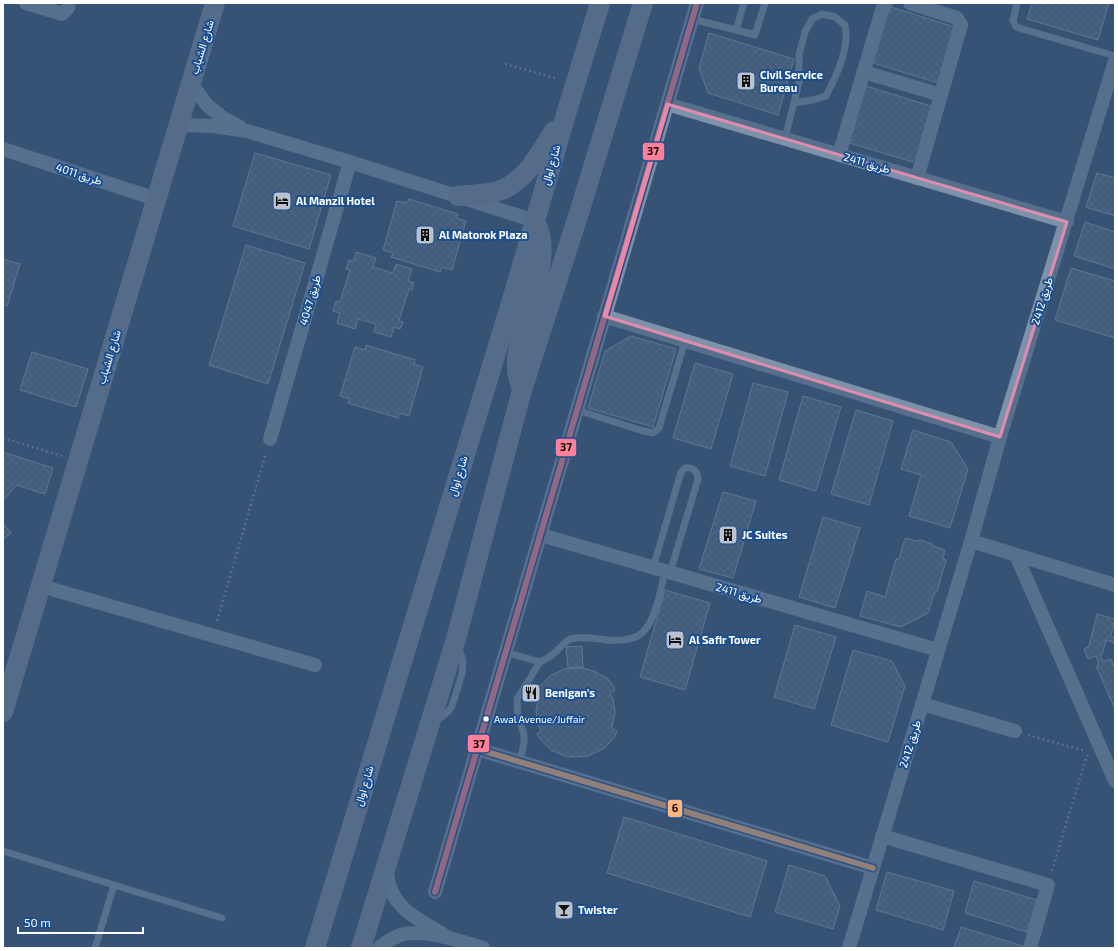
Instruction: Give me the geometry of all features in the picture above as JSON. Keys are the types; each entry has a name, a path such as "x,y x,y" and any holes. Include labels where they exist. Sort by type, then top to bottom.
{"main road":[{"name":"شارع الشباب","path":"3,712 6,690 40,586 215,3"},
{"name":"شارع اوال","path":"315,948 600,3"},
{"path":"361,948 456,639 522,390 580,210 643,3"},
{"path":"458,196 483,194 503,190 518,180 533,164 567,111"},
{"path":"522,390 518,378 517,362 519,345 536,284 541,249 540,234 535,221"}],"street":[{"path":"26,3 62,14 68,8 69,3"},
{"path":"435,892 697,3"},
{"path":"839,155 882,10 886,3"},
{"path":"910,3 957,18 961,25 917,178"},
{"name":"طريق 2412","path":"849,948 971,541 1000,437 1115,61"},
{"path":"864,72 941,95"},
{"path":"191,82 207,104 223,118 247,131"},
{"name":"طريق 2411","path":"667,104 1067,222"},
{"path":"178,125 213,126 247,131 535,221"},
{"name":"طريق 4011","path":"3,149 156,199"},
{"name":"طريق 4047","path":"270,439 350,162"},
{"path":"604,316 1000,437"},
{"name":"طريق 2411","path":"541,535 938,650"},
{"path":"971,541 1115,585"},
{"path":"1016,555 1115,782"},
{"path":"40,586 315,664"},
{"path":"922,704 1014,731"},
{"path":"477,749 873,868"},
{"path":"882,836 1048,885 1030,948"},
{"path":"386,868 390,887 396,900 403,908 410,914 448,937"},
{"path":"379,948 386,942 398,936 412,933 448,937 483,948"}],"lane":[{"path":"736,30 744,3"},
{"path":"692,19 755,35 765,3"},
{"path":"1017,3 1013,21 1016,27 1115,56"},
{"path":"785,139 799,82 799,55 805,32 812,19 822,14 835,17 845,25 847,37 834,80 826,96 794,103"},
{"path":"577,410 653,433 659,428 685,341"},
{"path":"520,762 524,735 518,716 517,700 540,662 554,654 564,642 572,639 617,640 634,637 643,632 649,623 653,614 663,571 682,472 685,468 690,468 696,470 698,473 698,479 663,571"},
{"path":"505,652 540,662"},
{"path":"3,851 222,918"},
{"path":"95,948 114,885"}],"path":[{"path":"504,64 575,83"},
{"path":"3,438 78,460"},
{"path":"213,635 270,439"},
{"path":"1014,731 1088,752 1048,885"}],"highlighted area":[{"path":"667,104 1067,222 1000,437 604,316"}],"building":[{"path":"1032,3 1109,3 1098,40 1027,19"},
{"path":"888,6 958,28 941,84 870,62"},
{"name":"Civil Service Bureau","path":"709,33 794,59 778,115 708,93 699,68"},
{"path":"863,85 934,107 916,163 846,142"},
{"name":"Al Manzil Hotel","path":"255,153 331,175 309,249 233,226"},
{"path":"1097,173 1115,178 1115,216 1086,207"},
{"name":"Al Matorok Plaza","path":"409,199 458,214 456,218 466,221 452,270 442,267 440,272 391,257 393,253 383,250 397,201 407,203"},
{"path":"1085,222 1115,232 1115,269 1074,256"},
{"path":"246,245 305,263 268,384 209,365"},
{"path":"356,252 376,258 373,267 393,273 396,264 412,269 408,281 414,283 412,290 409,289 399,321 403,322 400,329 394,327 391,337 374,332 376,324 358,319 355,329 337,323 340,313 333,311 336,301 340,302 350,270 346,269 349,260 354,261"},
{"path":"3,259 20,264 7,306 3,305"},
{"path":"1071,268 1115,281 1115,338 1055,320"},
{"path":"631,336 676,349 653,427 588,408 605,351"},
{"path":"366,345 415,360 414,364 423,367 409,416 399,413 398,418 348,403 350,399 340,396 355,347 365,350"},
{"path":"32,352 88,369 76,407 20,390"},
{"path":"695,363 733,374 711,449 673,438"},
{"path":"753,383 788,392 765,476 730,466"},
{"path":"803,396 841,407 816,491 779,480"},
{"path":"856,410 893,421 869,505 831,494"},
{"path":"913,430 951,442 968,469 950,528 909,516 921,475 901,469"},
{"path":"3,452 53,468 45,494 16,485 3,501"},
{"name":"JC Suites","path":"723,492 756,501 733,578 699,569"},
{"path":"823,517 860,528 835,608 799,597"},
{"path":"3,523 11,533 3,539"},
{"path":"905,538 917,541 921,540 945,550 943,559 946,560 937,592 935,592 928,613 901,627 860,616 867,591 885,597 896,559 899,559"},
{"name":"Al Safir Tower","path":"665,590 710,603 685,690 640,677"},
{"path":"1097,614 1115,619 1111,636 1115,637 1115,643 1106,640 1102,655 1100,655 1103,661 1111,659 1115,669 1115,709 1096,666 1099,665 1096,656 1088,659 1084,649 1089,646"},
{"path":"795,625 836,637 814,709 774,697"},
{"path":"582,646 583,668 568,668 566,647"},
{"path":"853,650 892,661 905,686 888,742 831,725"},
{"path":"579,667 594,671 608,679 613,685 615,690 610,694 613,698 615,712 612,728 617,731 614,738 603,749 588,756 573,757 565,756 551,750 540,739 537,734 541,731 537,723 536,709 540,696 535,694 539,687 550,676 564,669"},
{"path":"624,817 767,861 750,917 607,873"},
{"path":"789,865 825,876 840,906 833,929 775,912"},
{"path":"887,872 954,891 943,930 876,910"},
{"path":"974,881 1037,900 1027,932 965,913"},
{"path":"961,927 1023,946 1023,948 954,948"}],"transit line":[{"name":"37","path":"435,892 697,3"},
{"name":"6","path":"477,749 873,868"}],"place":[{"name":"Civil Service Bureau","path":"746,81"},
{"name":"Al Manzil Hotel","path":"282,201"},
{"name":"Al Matorok Plaza","path":"425,235"},
{"name":"JC Suites","path":"728,535"},
{"name":"Al Safir Tower","path":"675,640"},
{"name":"Benigan's","path":"531,693"},
{"name":"Awal Avenue/Juffair","path":"486,719"},
{"name":"Twister","path":"564,910"}]}
